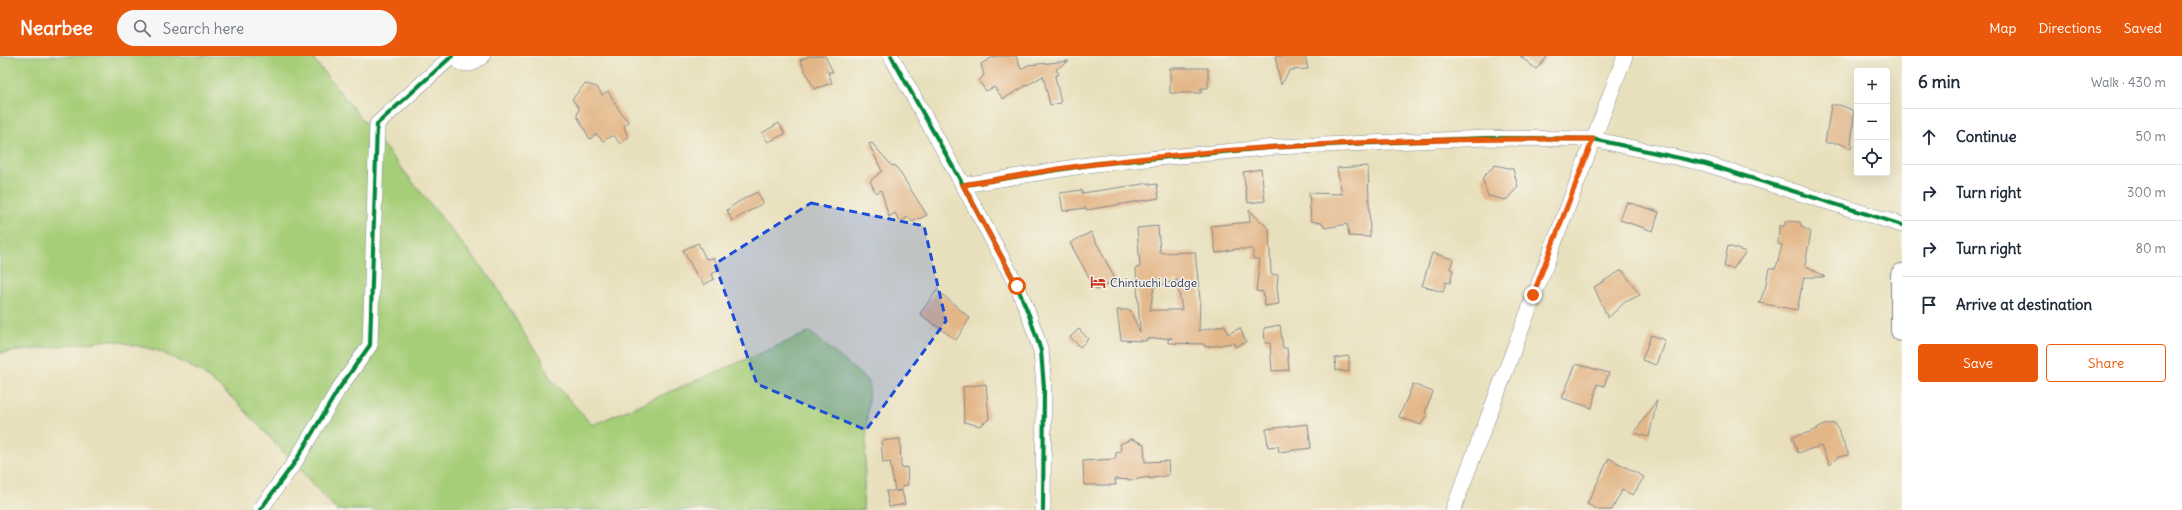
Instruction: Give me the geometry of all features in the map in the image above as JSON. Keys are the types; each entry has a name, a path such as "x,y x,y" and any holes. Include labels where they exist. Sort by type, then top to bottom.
{"main road":[{"path":"1902,274 1902,330"}],"street":[{"path":"260,510 295,462 338,390 370,344 377,124 453,56 461,63 470,64 483,56"},
{"path":"891,56 1017,286 1041,350 1044,388 1043,510"},
{"path":"1453,510 1625,56"},
{"path":"963,185 1094,164 1276,147 1488,138 1593,139 1706,164 1902,225"}],"highlighted area":[{"path":"811,203 924,226 946,321 866,430 757,384 715,264"}],"green space":[{"path":"0,56 311,56 495,284 528,340 541,357 550,378 592,425 810,332 869,382 863,510 337,510 236,401 201,372 159,351 112,340 0,353"}],"building":[{"path":"810,56 825,56 833,72 828,72 832,83 814,89 800,60"},
{"path":"995,56 1016,56 1021,69 1028,65 1069,61 1056,69 1059,74 1055,76 1061,103 1050,105 1043,76 1003,99 994,87 986,91 979,81 984,75 981,64"},
{"path":"1275,56 1305,56 1308,69 1290,70 1281,85"},
{"path":"1520,56 1548,56 1536,69"},
{"path":"1170,68 1208,68 1208,88 1201,88 1201,93 1170,93"},
{"path":"585,84 597,87 602,95 608,91 621,113 629,122 624,126 628,138 620,144 614,135 603,141 596,134 590,139 577,116 579,108 572,99"},
{"path":"1831,105 1840,105 1854,111 1851,149 1839,143 1825,143"},
{"path":"779,123 785,134 768,142 762,133"},
{"path":"872,143 892,166 895,165 927,215 912,222 908,217 900,222 895,213 889,217 881,190 876,193 870,181 882,171 869,144"},
{"path":"1495,165 1513,169 1518,187 1506,200 1488,196 1482,178"},
{"path":"1368,166 1370,237 1349,236 1347,224 1325,228 1322,223 1311,221 1309,193 1342,194 1337,168"},
{"path":"1261,169 1265,201 1248,203 1243,172"},
{"path":"1150,183 1150,185 1157,184 1159,198 1086,210 1086,208 1063,211 1060,193 1082,190 1082,193"},
{"path":"757,192 763,203 732,221 727,210 738,202"},
{"path":"1627,202 1659,212 1653,231 1620,220"},
{"path":"1249,210 1269,229 1271,274 1278,275 1277,287 1279,304 1265,306 1263,292 1256,291 1260,259 1253,259 1253,249 1235,249 1216,253 1211,226 1250,222"},
{"path":"1786,221 1800,222 1802,227 1811,232 1805,265 1825,277 1804,277 1797,310 1759,303 1765,289 1769,268 1776,268 1782,245 1778,244 1779,226 1784,226"},
{"path":"1158,226 1160,253 1195,252 1200,299 1199,331 1225,325 1228,334 1240,328 1246,342 1235,347 1234,343 1205,347 1204,344 1168,343 1168,339 1172,338 1146,339 1146,341 1121,340 1117,310 1130,310 1140,332 1136,268 1140,267 1137,228","holes":["1177,280 1182,310 1150,310 1154,287"]},
{"path":"1091,232 1116,281 1096,290 1070,243"},
{"path":"698,243 706,259 714,258 720,269 712,274 714,279 704,285 699,277 698,278 683,250"},
{"path":"1728,246 1746,252 1733,269 1724,267"},
{"path":"1432,253 1453,259 1450,269 1453,270 1450,283 1446,282 1443,292 1422,286"},
{"path":"1622,270 1640,295 1625,302 1608,318 1594,287"},
{"path":"937,290 970,318 956,340 920,314"},
{"path":"1280,325 1283,348 1287,348 1289,370 1272,371 1270,343 1265,343 1264,328"},
{"path":"1079,329 1088,339 1080,347 1070,337"},
{"path":"1651,335 1665,340 1656,365 1642,360"},
{"path":"1349,356 1349,372 1336,370 1335,358"},
{"path":"1576,364 1609,373 1604,386 1597,384 1592,408 1562,398"},
{"path":"986,384 989,419 980,426 964,422 963,387"},
{"path":"1413,384 1433,392 1425,412 1427,414 1421,425 1399,417"},
{"path":"1657,400 1649,437 1634,433"},
{"path":"1835,423 1849,455 1838,457 1830,465 1821,446 1798,453 1792,437"},
{"path":"1308,424 1311,448 1279,452 1278,446 1268,447 1266,429"},
{"path":"900,439 901,468 907,467 908,485 902,486 902,490 896,491 902,491 905,504 889,507 886,491 895,491 890,462 883,463 881,441"},
{"path":"1132,439 1144,444 1145,462 1168,461 1169,475 1149,479 1149,477 1133,480 1115,479 1116,485 1084,485 1083,461 1115,459 1116,453 1121,451 1120,444"},
{"path":"1609,458 1644,477 1633,495 1622,490 1612,510 1599,510 1587,504"}],"cycle path":[{"path":"260,510 295,462 338,390 370,345 377,124 452,56"},
{"path":"891,56 1017,286 1029,315 1041,351 1044,388 1043,510"},
{"path":"963,185 1094,164 1276,147 1487,138 1593,139 1706,164 1902,225"}],"place":[{"name":"Chintuchi Lodge","path":"1098,282"}],"route":[{"path":"1017,286 963,185 1094,164 1276,147 1488,138 1593,139 1533,295"}]}
